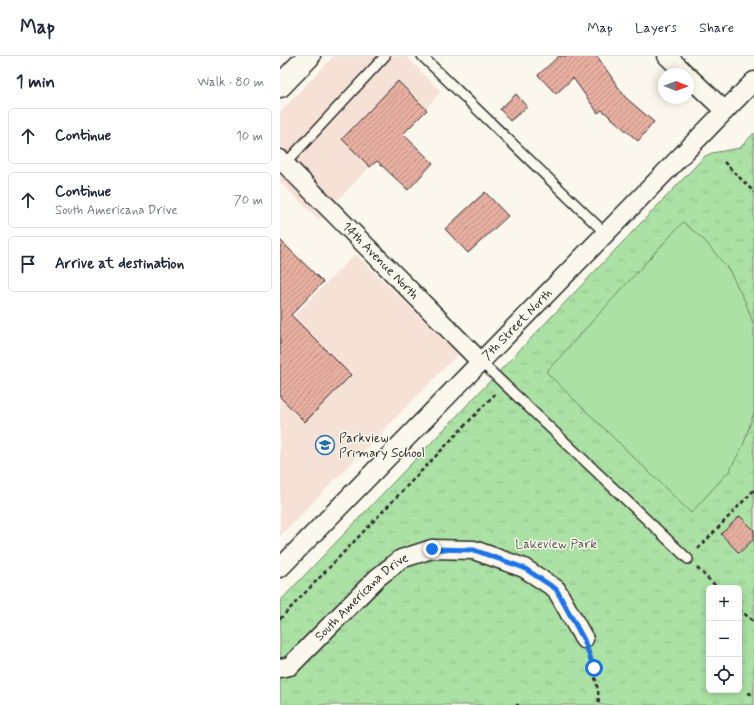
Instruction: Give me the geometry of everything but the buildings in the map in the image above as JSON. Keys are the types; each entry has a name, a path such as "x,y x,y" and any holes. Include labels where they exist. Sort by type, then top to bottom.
{"street":[{"path":"280,86 309,56"},
{"path":"667,56 680,68"},
{"name":"7th Street North","path":"280,568 754,81"},
{"path":"694,82 724,111"},
{"name":"14th Avenue North","path":"283,162 481,362"},
{"name":"South Americana Drive","path":"280,668 290,666 377,578 401,559 432,549 474,550 524,568 556,589 584,640"}],"lane":[{"path":"283,162 385,56"},
{"path":"422,56 606,234"},
{"path":"481,362 688,559"}],"path":[{"path":"724,162 754,192"},
{"path":"280,619 495,394 501,399"},
{"path":"715,585 688,559 754,490"},
{"path":"742,612 754,622"},
{"path":"584,640 594,668 599,705"},
{"path":"748,693 754,695"}],"shaded area":[{"path":"334,56 406,56 441,92 319,220 280,182 280,112"},
{"name":"Parkview Primary School","path":"355,254 458,354 280,536 280,330"}],"green space":[{"name":"Lakeview Park","path":"754,133 754,705 280,705 280,601 705,156 712,153 740,148"},
{"path":"683,222 704,240 729,270 745,301 754,326 754,412 744,443 730,470 691,513 546,372"}],"place":[{"name":"Parkview Primary School","path":"325,445"}],"route":[{"path":"432,549 474,550 524,568 556,589 584,640 594,668"}]}
